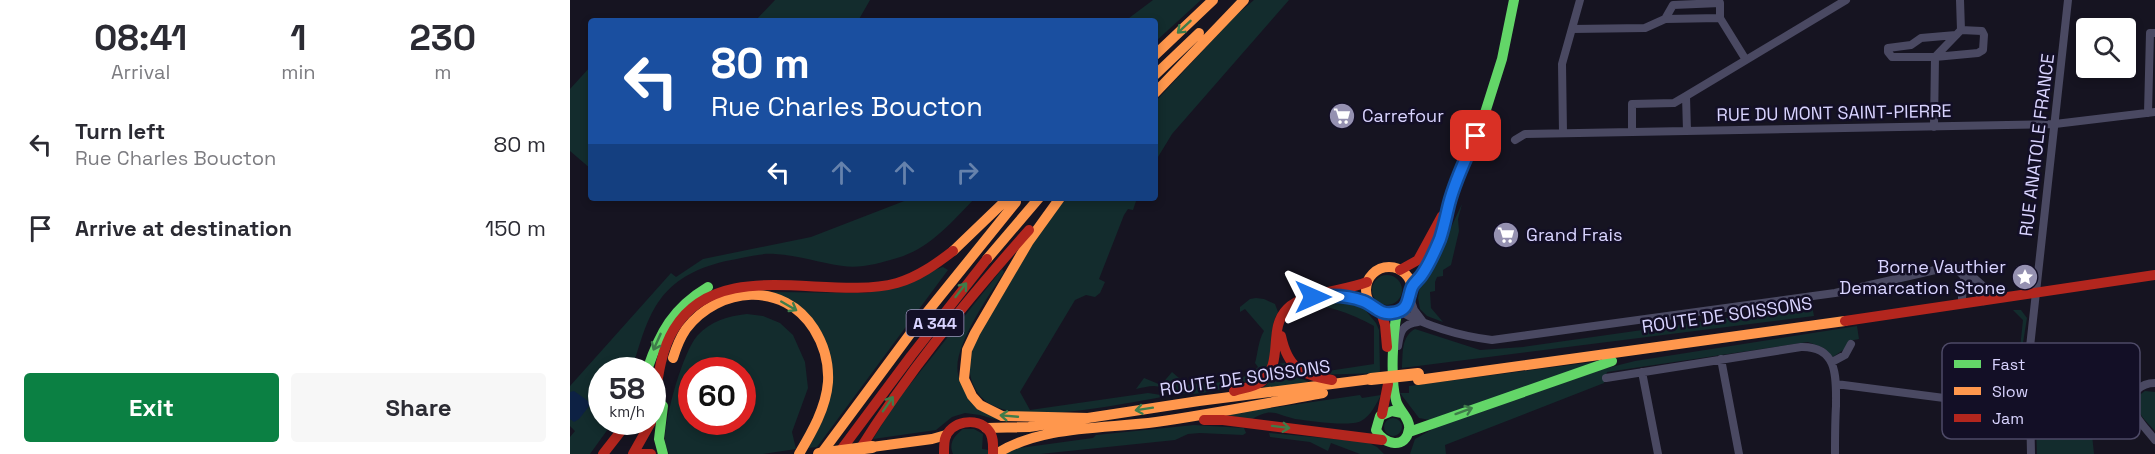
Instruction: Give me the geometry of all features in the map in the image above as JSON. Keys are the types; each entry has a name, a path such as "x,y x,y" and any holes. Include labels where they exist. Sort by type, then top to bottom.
{"main road":[{"path":"1158,52 1213,0"},
{"path":"1158,72 1236,0"},
{"path":"1158,90 1244,0"},
{"path":"1400,270 1418,260 1448,206 1491,94 1511,21 1514,0"},
{"path":"665,357 674,328 696,304 714,294 749,285 840,289 896,283 935,264 960,246 1005,201"},
{"name":"A 344","path":"820,454 900,345 1016,201"},
{"name":"A 344","path":"838,454 956,296 1036,201"},
{"path":"857,454 877,420 917,364 980,285 1057,201"},
{"path":"1058,201 1029,241 975,333 965,358 964,379 972,396 980,405 1002,416 1089,418"},
{"path":"1381,312 1398,311 1404,308 1439,240 1448,206"},
{"path":"1370,304 1366,296 1366,282 1381,268 1394,267 1400,270 1408,277 1411,293"},
{"name":"ROUTE DE SOISSONS","path":"1418,377 2155,275"},
{"path":"651,357 664,326 690,297 710,286 735,279 749,285"},
{"path":"1200,401 1263,381 1276,358 1277,327 1289,307 1302,300 1328,295 1366,282"},
{"path":"663,454 659,439 660,420 674,352 685,330 702,312 723,300 746,294 771,296 796,309 814,328 824,348 828,374 823,406 799,454"},
{"path":"1328,295 1353,298 1370,304 1381,312 1385,325 1389,361 1388,389 1376,430 1388,446"},
{"name":"ROUTE DE SOISSONS","path":"994,454 1010,445 1033,438 1155,422 1371,383 1701,342 1962,298 1986,297"},
{"path":"1398,311 1394,324 1395,395 1402,413 1409,421 1404,454"},
{"path":"1284,313 1280,327 1281,338 1285,355 1294,368 1311,377 1348,382"},
{"path":"1155,422 1223,420 1388,446 1400,443 1407,436 1599,364 1701,342"},
{"name":"ROUTE DE SOISSONS","path":"946,435 955,425 968,421 986,428 1013,429 1200,401 1348,382 1371,383"},
{"path":"1382,414 1392,410 1402,413"},
{"path":"986,428 994,441 994,454"},
{"path":"603,454 618,435"},
{"path":"633,454 644,435"},
{"path":"820,454 932,439 946,435"},
{"path":"944,454 943,443 946,435"},
{"path":"639,454 651,454"}],"street":[{"path":"1563,133 1562,64 1580,0"},
{"path":"1632,132 1632,104 1674,103 1845,0"},
{"path":"1934,127 1935,57 1959,33 1960,0"},
{"name":"RUE ANATOLE FRANCE","path":"2030,343 2068,0"},
{"path":"1665,19 1673,5 1720,3 1720,18 1746,60"},
{"path":"1572,28 1645,28 1665,19 1720,18"},
{"path":"1982,31 1984,35 1983,50 1978,54 1935,57 1892,57 1888,48 1911,45 1921,38 1982,31"},
{"path":"2151,113 2150,33 2155,33"},
{"path":"1686,96 1687,131"},
{"name":"RUE DU MONT SAINT-PIERRE","path":"1515,140 1525,134 2055,124 2151,113"},
{"path":"1955,267 1986,297"},
{"path":"1398,311 1421,322 1478,338 1506,339 1835,293 1955,267 1965,270 1986,297"},
{"path":"1962,298 1964,278"},
{"path":"1411,293 1414,310 1421,322"},
{"path":"1395,360 1403,328 1406,324 1421,322"},
{"path":"1832,362 1845,355 1851,344"},
{"path":"1606,378 1811,347 1825,354 1832,362 1836,375 1835,454"},
{"path":"1721,359 1739,454"},
{"path":"1642,372 1658,454"},
{"path":"2140,388 2155,383"},
{"path":"1836,384 1942,398"},
{"path":"2140,420 2155,440"},
{"name":"RUE ANATOLE FRANCE","path":"2030,439 2031,454"}],"green space":[{"path":"775,0 870,0 860,18 758,18"},
{"path":"1153,0 1201,0 1158,39 1158,18 1129,18"},
{"path":"1254,0 1289,0 1172,134 1158,157 1158,99 1235,16"},
{"path":"588,69 588,166 570,151 570,89"},
{"path":"904,201 972,201 930,241 909,254 891,260 849,267 801,257 769,254 726,261 703,268 685,276 660,299 644,330 636,357 596,357 671,273 676,277 703,259 811,237"},
{"path":"1064,201 1136,201 1133,210 1128,209 1124,215 1099,279 1105,282 1100,293 1095,297 1086,295 1075,300 1020,392 1030,410 1148,393 1168,396 1078,411 1030,413 1009,411 992,405 977,391 971,379 969,365 978,337 1021,263"},
{"path":"1462,204 1458,219 1459,231 1451,265 1443,270 1443,276 1437,277 1435,291 1430,292 1431,308 1443,322 1427,316 1420,309 1418,298 1420,285 1432,268"},
{"path":"943,267 948,270 817,447 808,448 826,408 820,330 770,292 868,293"},
{"path":"1002,269 1004,272 971,325 959,357 957,370 965,386 1005,422 965,413 952,417 936,430 873,439 896,402"},
{"path":"1387,275 1393,276 1401,284 1401,296 1393,304 1387,305 1381,304 1373,296 1372,290 1373,284 1381,276"},
{"path":"1256,298 1275,304 1278,312 1273,326 1268,364 1260,375 1252,380 1215,391 1193,394 1154,386 1136,389 1144,378 1161,385 1172,372 1187,385 1225,382 1251,373 1258,367 1255,363 1264,331 1245,309 1240,312 1240,307 1250,299"},
{"path":"1321,302 1347,302 1362,306 1379,330 1380,373 1315,375 1298,367 1300,365 1315,373 1374,364 1374,326 1349,314 1323,307 1300,314 1306,307"},
{"path":"1812,306 1814,316 1402,368 1405,341 1410,332 1415,329 1480,350 1523,347"},
{"path":"2013,310 2021,310 2027,318 2023,343 2021,343 2023,320"},
{"path":"747,314 763,316 780,323 793,335 805,362 808,388 792,432 796,449 763,454 669,454 665,444 666,431 678,376 678,435 756,435 756,357 686,357 702,331 726,318"},
{"path":"1857,326 1859,339 1849,341 1846,348 1833,357 1824,348 1808,342 1607,372 1604,383 1445,445 1446,454 1410,454 1415,439 1438,426 1603,369 1635,361"},
{"path":"1600,361 1430,420 1419,418 1400,393 1409,393 1409,386"},
{"path":"1285,363 1296,376 1311,383 1261,390 1269,382 1277,364"},
{"path":"588,366 588,435 604,435 590,454 570,454 570,437 575,431 570,426 570,386"},
{"path":"2145,391 2155,392 2155,431 2140,414 2140,395"},
{"path":"1360,395 1362,398 1381,395 1368,416 1355,423 1310,421 1273,413 1251,420 1230,416 1230,414"},
{"path":"1393,418 1399,421 1402,427 1399,433 1393,436 1387,433 1384,427 1387,421"},
{"path":"1194,425 1244,428 1246,433 1243,435 1188,434 1175,440 1040,454 1006,454 1012,449 1093,438 1096,435"},
{"path":"963,429 974,429 983,434 982,449 989,450 988,454 953,454 951,446 953,440"},
{"path":"1269,433 1367,442 1384,454 1360,454 1331,443 1328,451 1310,442 1270,437"},
{"path":"2036,439 2092,439 2094,454 2037,454"}],"water":[{"path":"574,391 588,401 588,408 574,422 570,419 570,392"}],"traffic: fast":[{"path":"1412,288 1439,240 1456,183 1484,116 1502,59 1514,0"},
{"path":"652,357 669,322 686,303 708,287"},
{"path":"1397,312 1393,356 1394,391 1397,404 1408,422 1409,429 1404,440 1389,442 1376,430 1380,416 1392,411 1402,413"},
{"path":"1409,432 1612,361"},
{"path":"659,435 663,454"}],"traffic: slow":[{"path":"1158,52 1213,0"},
{"path":"1158,90 1244,0"},
{"path":"1158,72 1199,33"},
{"path":"953,251 1005,201"},
{"path":"987,259 1036,201"},
{"path":"1058,201 1029,241 975,333 967,350 964,379 972,396 980,405 1002,416 1089,418"},
{"path":"821,454 916,326 1016,202"},
{"path":"1389,267 1405,274 1412,290 1405,306 1389,313 1373,306 1366,290 1373,274 1389,267"},
{"path":"673,358 686,329 716,304 733,297 751,295 769,297 786,303 801,313 821,341 827,361 828,382 821,410 799,454"},
{"path":"1335,296 1353,298 1370,304"},
{"path":"1418,380 1845,321"},
{"path":"1371,379 1418,374"},
{"path":"986,428 1029,427 1199,401 1371,379"},
{"path":"996,454 1014,445 1053,433 1156,422 1323,393"},
{"path":"872,447 946,435"},
{"path":"819,454 872,447"}],"traffic: jam":[{"path":"1400,270 1418,260 1442,216"},
{"path":"857,454 896,395 938,338 1029,230"},
{"path":"663,357 674,329 694,306 719,293 747,286 840,288 897,283 919,274 953,251"},
{"path":"838,454 987,259"},
{"path":"1845,321 2155,275"},
{"path":"1234,391 1258,384 1268,375 1272,366 1281,317 1294,303 1314,295 1367,282"},
{"path":"1381,312 1387,347"},
{"path":"1281,336 1292,363 1312,376 1332,380"},
{"path":"1382,414 1388,384"},
{"path":"1204,420 1223,420 1382,440"},
{"path":"944,454 945,439 952,428 971,422 984,426 991,433 993,454"},
{"path":"603,454 618,435"},
{"path":"633,454 644,435"},
{"path":"639,454 651,454"}],"place":[{"name":"Carrefour","path":"1342,116"},
{"name":"Grand Frais","path":"1506,235"},
{"name":"Borne Vauthier Demarcation Stone","path":"2025,277"}],"route":[{"path":"1313,297 1328,295 1353,298 1385,313 1397,312 1404,308 1408,303 1412,288 1422,275 1439,240 1455,185 1476,136"}]}
